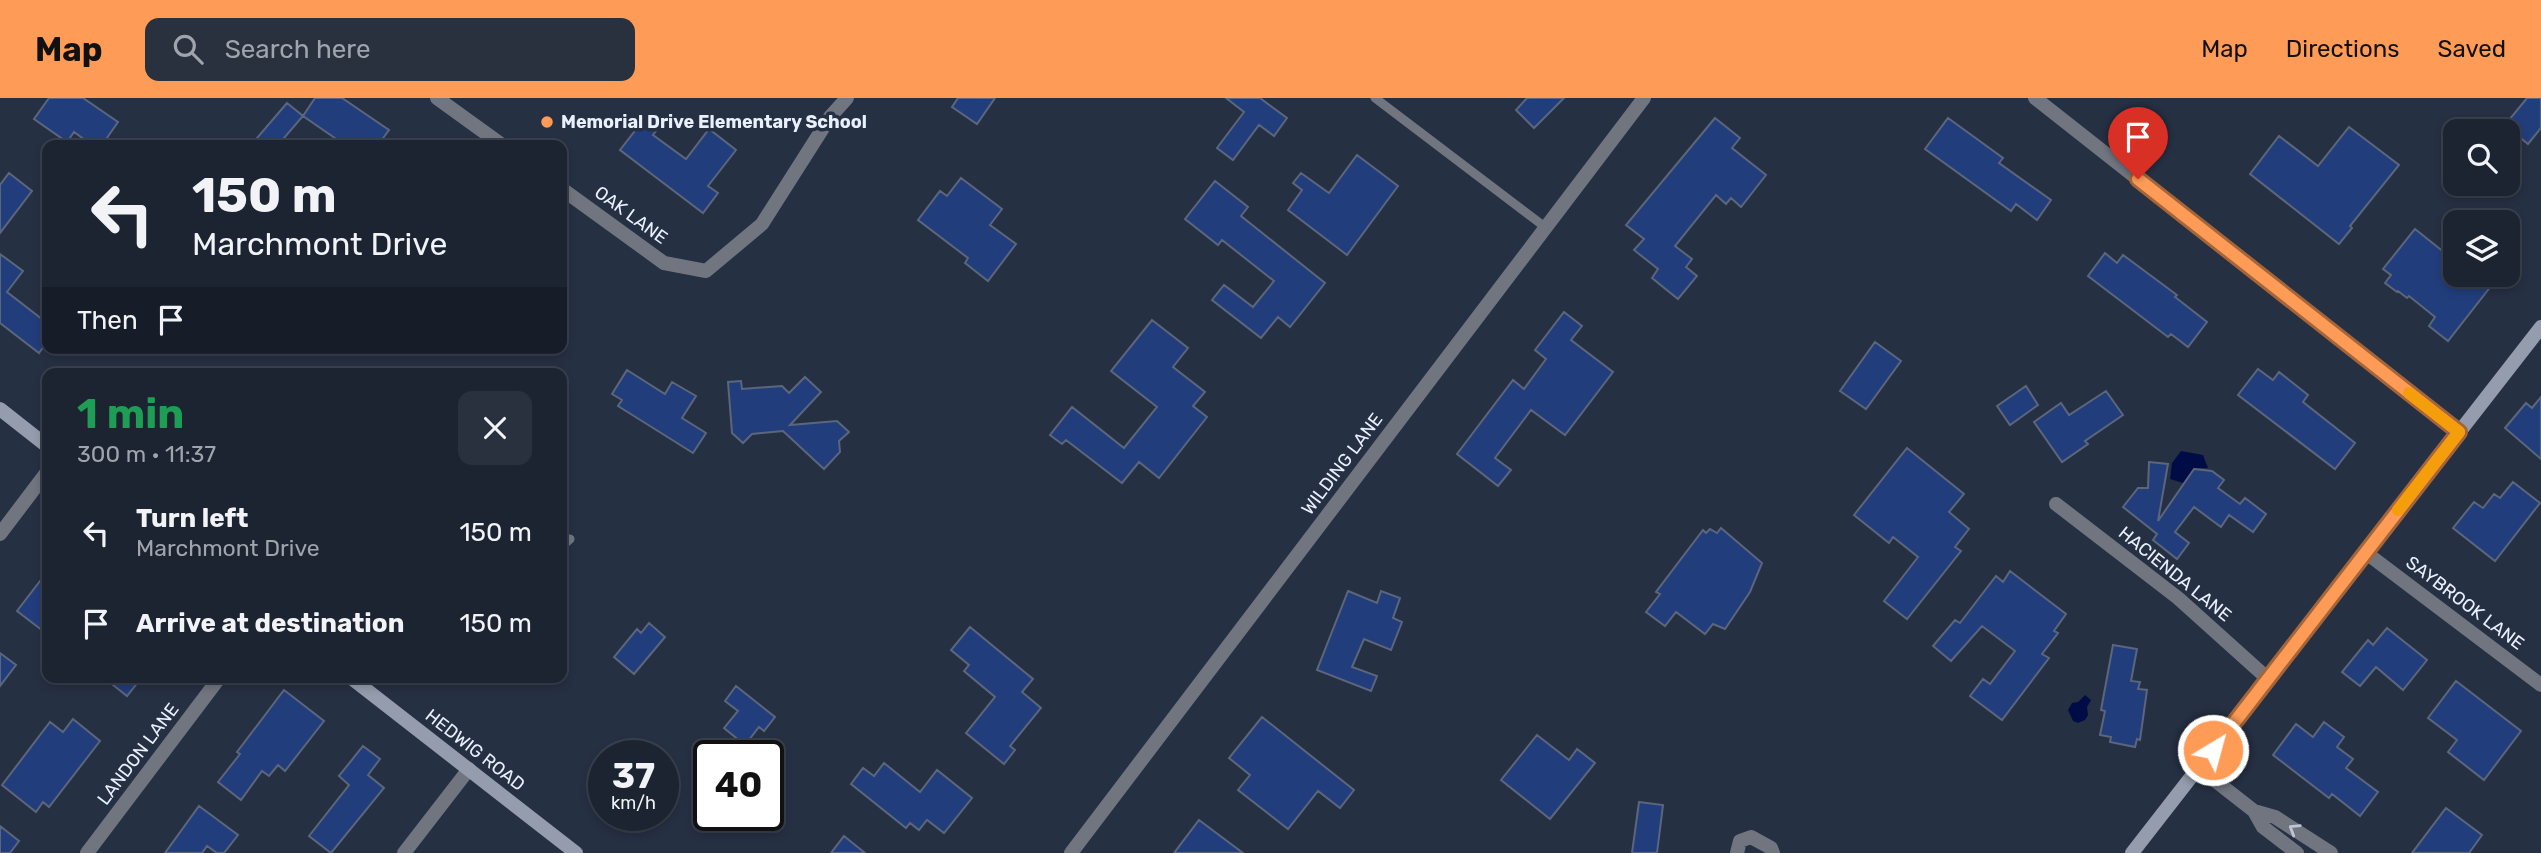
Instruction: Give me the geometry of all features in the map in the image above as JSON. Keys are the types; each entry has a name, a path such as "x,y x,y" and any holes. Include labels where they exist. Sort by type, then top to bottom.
{"street":[{"path":"437,98 495,140"},
{"name":"OAK LANE","path":"567,193 664,263 706,271 762,224 830,117 847,98"},
{"name":"WILDING LANE","path":"1071,853 1644,98"},
{"path":"2035,98 2459,432"},
{"path":"2132,853 2541,327"},
{"path":"0,409 42,442"},
{"path":"0,534 42,479"},
{"name":"HACIENDA LANE","path":"2056,503 2178,598 2267,678"},
{"name":"SAYBROOK LANE","path":"2365,552 2541,685"},
{"name":"LANDON LANE","path":"87,853 214,683"},
{"name":"HEDWIG ROAD","path":"358,683 576,853"},
{"path":"2199,768 2255,811 2275,817 2331,853"},
{"path":"404,853 468,769"},
{"path":"2255,811 2263,827 2297,853"},
{"path":"1737,853 1740,841 1751,837 1771,848 1773,853"}],"lane":[{"path":"1375,98 1545,228"}],"shaded area":[{"path":"2181,451 2203,455 2208,468 2194,468 2183,483 2170,479 2172,463"},
{"path":"2085,695 2091,700 2087,707 2088,715 2078,723 2073,721 2068,710 2072,703 2078,702"}],"building":[{"path":"49,98 83,98 118,122 105,140 85,140 74,132 68,140 64,140 34,119"},
{"path":"315,98 342,98 389,130 382,140 338,140 303,116"},
{"path":"958,98 995,98 977,124 952,107"},
{"path":"1226,98 1260,98 1287,118 1274,136 1259,125 1233,160 1217,148 1244,112"},
{"path":"1527,98 1564,98 1534,128 1516,110"},
{"path":"2527,98 2541,98 2541,128 2528,144 2520,137 2520,119 2510,119"},
{"path":"287,103 303,116 282,140 255,140"},
{"path":"645,118 658,128 653,135 686,159 709,129 736,150 708,186 718,193 703,213 620,150"},
{"path":"1715,118 1740,138 1732,148 1766,175 1741,207 1731,198 1726,204 1716,195 1675,246 1692,259 1686,267 1697,276 1678,299 1652,278 1658,269 1634,250 1644,239 1626,225"},
{"path":"1948,118 2003,158 1999,163 2051,200 2037,220 2016,204 2011,211 1925,149"},
{"path":"2349,127 2399,165 2350,226 2352,228 2339,244 2250,174 2279,136 2318,166"},
{"path":"1357,155 1398,186 1347,255 1288,210 1302,190 1293,183 1301,173 1329,193"},
{"path":"9,173 32,191 0,233 0,185"},
{"path":"961,178 1002,209 990,225 1016,244 988,281 965,263 968,258 918,220 940,191 947,196"},
{"path":"1215,181 1248,207 1241,216 1325,283 1290,327 1278,317 1261,338 1212,300 1224,285 1253,307 1274,281 1222,240 1218,245 1185,219"},
{"path":"2415,229 2443,251 2443,287 2490,287 2448,341 2429,326 2435,317 2409,296 2407,298 2385,283 2391,275 2383,269"},
{"path":"2105,253 2117,263 2123,255 2177,295 2175,297 2207,322 2188,347 2171,334 2168,337 2088,276"},
{"path":"0,254 23,271 7,292 42,319 42,349 39,353 0,323"},
{"path":"1564,312 1582,326 1571,340 1613,372 1565,435 1531,410 1495,458 1511,470 1498,486 1457,454 1513,380 1524,389 1546,359 1535,350"},
{"path":"1152,320 1188,348 1173,367 1205,392 1193,406 1207,417 1159,478 1139,462 1122,483 1066,440 1062,444 1050,435 1072,407 1124,448 1157,407 1111,371"},
{"path":"1875,342 1901,361 1866,409 1840,391"},
{"path":"2258,369 2273,380 2279,372 2308,395 2303,402 2355,443 2335,469 2238,395"},
{"path":"627,370 665,394 672,382 696,396 682,418 706,433 693,453 618,406 622,400 612,394"},
{"path":"805,377 821,392 790,425 837,421 849,432 839,441 840,452 824,469 783,431 752,434 743,443 732,433 728,382 741,381 742,389 782,386 789,393"},
{"path":"2026,386 2038,405 2010,425 1997,406"},
{"path":"2106,391 2123,415 2085,441 2088,444 2062,462 2034,422 2061,403 2069,415"},
{"path":"2541,397 2541,459 2505,428 2526,403 2532,408"},
{"path":"1907,448 1964,494 1949,512 1969,529 1955,547 1961,551 1907,619 1884,601 1918,557 1893,537 1889,543 1854,515"},
{"path":"2149,462 2168,464 2158,521 2194,469 2212,471 2224,480 2218,488 2240,504 2245,498 2266,514 2253,532 2229,515 2221,527 2194,507 2175,532 2189,543 2177,559 2153,540 2157,534 2123,507 2138,488 2148,488"},
{"path":"2513,482 2540,503 2495,561 2453,528 2474,502 2483,508 2494,494 2500,498"},
{"path":"1721,528 1762,563 1750,592 1725,629 1713,624 1705,634 1676,612 1665,626 1646,612 1660,594 1656,592 1703,530 1706,533 1710,529 1717,533"},
{"path":"2010,571 2066,614 2054,631 2058,633 2042,654 2049,658 2002,720 1970,696 1983,679 1990,684 2015,651 1982,626 1951,661 1933,646 1955,620 1960,623 1996,576 2003,582"},
{"path":"42,578 42,630 17,611"},
{"path":"1348,591 1377,603 1381,591 1400,598 1393,618 1402,622 1391,650 1364,639 1352,667 1377,676 1371,691 1317,670"},
{"path":"649,623 665,637 634,674 614,657 637,629 641,633"},
{"path":"970,627 1033,679 1022,692 1041,708 1010,746 1015,750 1004,764 966,733 995,697 964,671 969,665 951,650"},
{"path":"2387,628 2427,660 2403,690 2376,667 2360,686 2342,672 2368,640 2373,645"},
{"path":"2113,645 2137,649 2131,681 2140,682 2138,689 2147,690 2140,740 2137,739 2135,747 2110,742 2111,737 2100,735 2105,711 2101,710"},
{"path":"0,653 16,665 0,686"},
{"path":"2456,681 2521,731 2484,780 2448,752 2457,740 2428,718"},
{"path":"111,683 137,683 127,696"},
{"path":"736,686 775,717 764,731 759,727 749,740 739,740 724,728 738,711 725,701"},
{"path":"284,690 324,721 285,771 278,765 269,776 262,771 241,800 218,782"},
{"path":"1262,717 1354,790 1340,808 1318,791 1288,829 1238,790 1250,775 1229,758"},
{"path":"73,719 100,741 49,807 43,802 36,812 2,785 50,722 63,732"},
{"path":"2324,722 2344,737 2337,747 2353,759 2346,768 2378,792 2360,816 2332,794 2329,798 2273,755 2296,724 2313,737"},
{"path":"1537,735 1569,760 1577,749 1595,763 1550,819 1501,780"},
{"path":"363,746 380,759 368,775 384,788 331,853 309,836 349,785 339,776"},
{"path":"884,763 920,792 937,770 972,798 944,833 927,820 919,830 910,823 906,828 851,784 863,768 874,776"},
{"path":"1639,802 1663,805 1657,853 1632,853"},
{"path":"199,806 238,835 224,853 217,853 207,846 202,853 165,853"},
{"path":"2446,808 2482,835 2469,853 2412,853"},
{"path":"1199,820 1243,853 1174,853"},
{"path":"0,826 19,841 10,853 0,853"},
{"path":"844,836 865,853 831,853"}],"slow traffic":[{"path":"2398,510 2459,432 2409,393"}],"place":[{"name":"Memorial Drive Elementary School","path":"547,122"}],"route":[{"path":"2138,179 2459,432 2213,750"}]}
